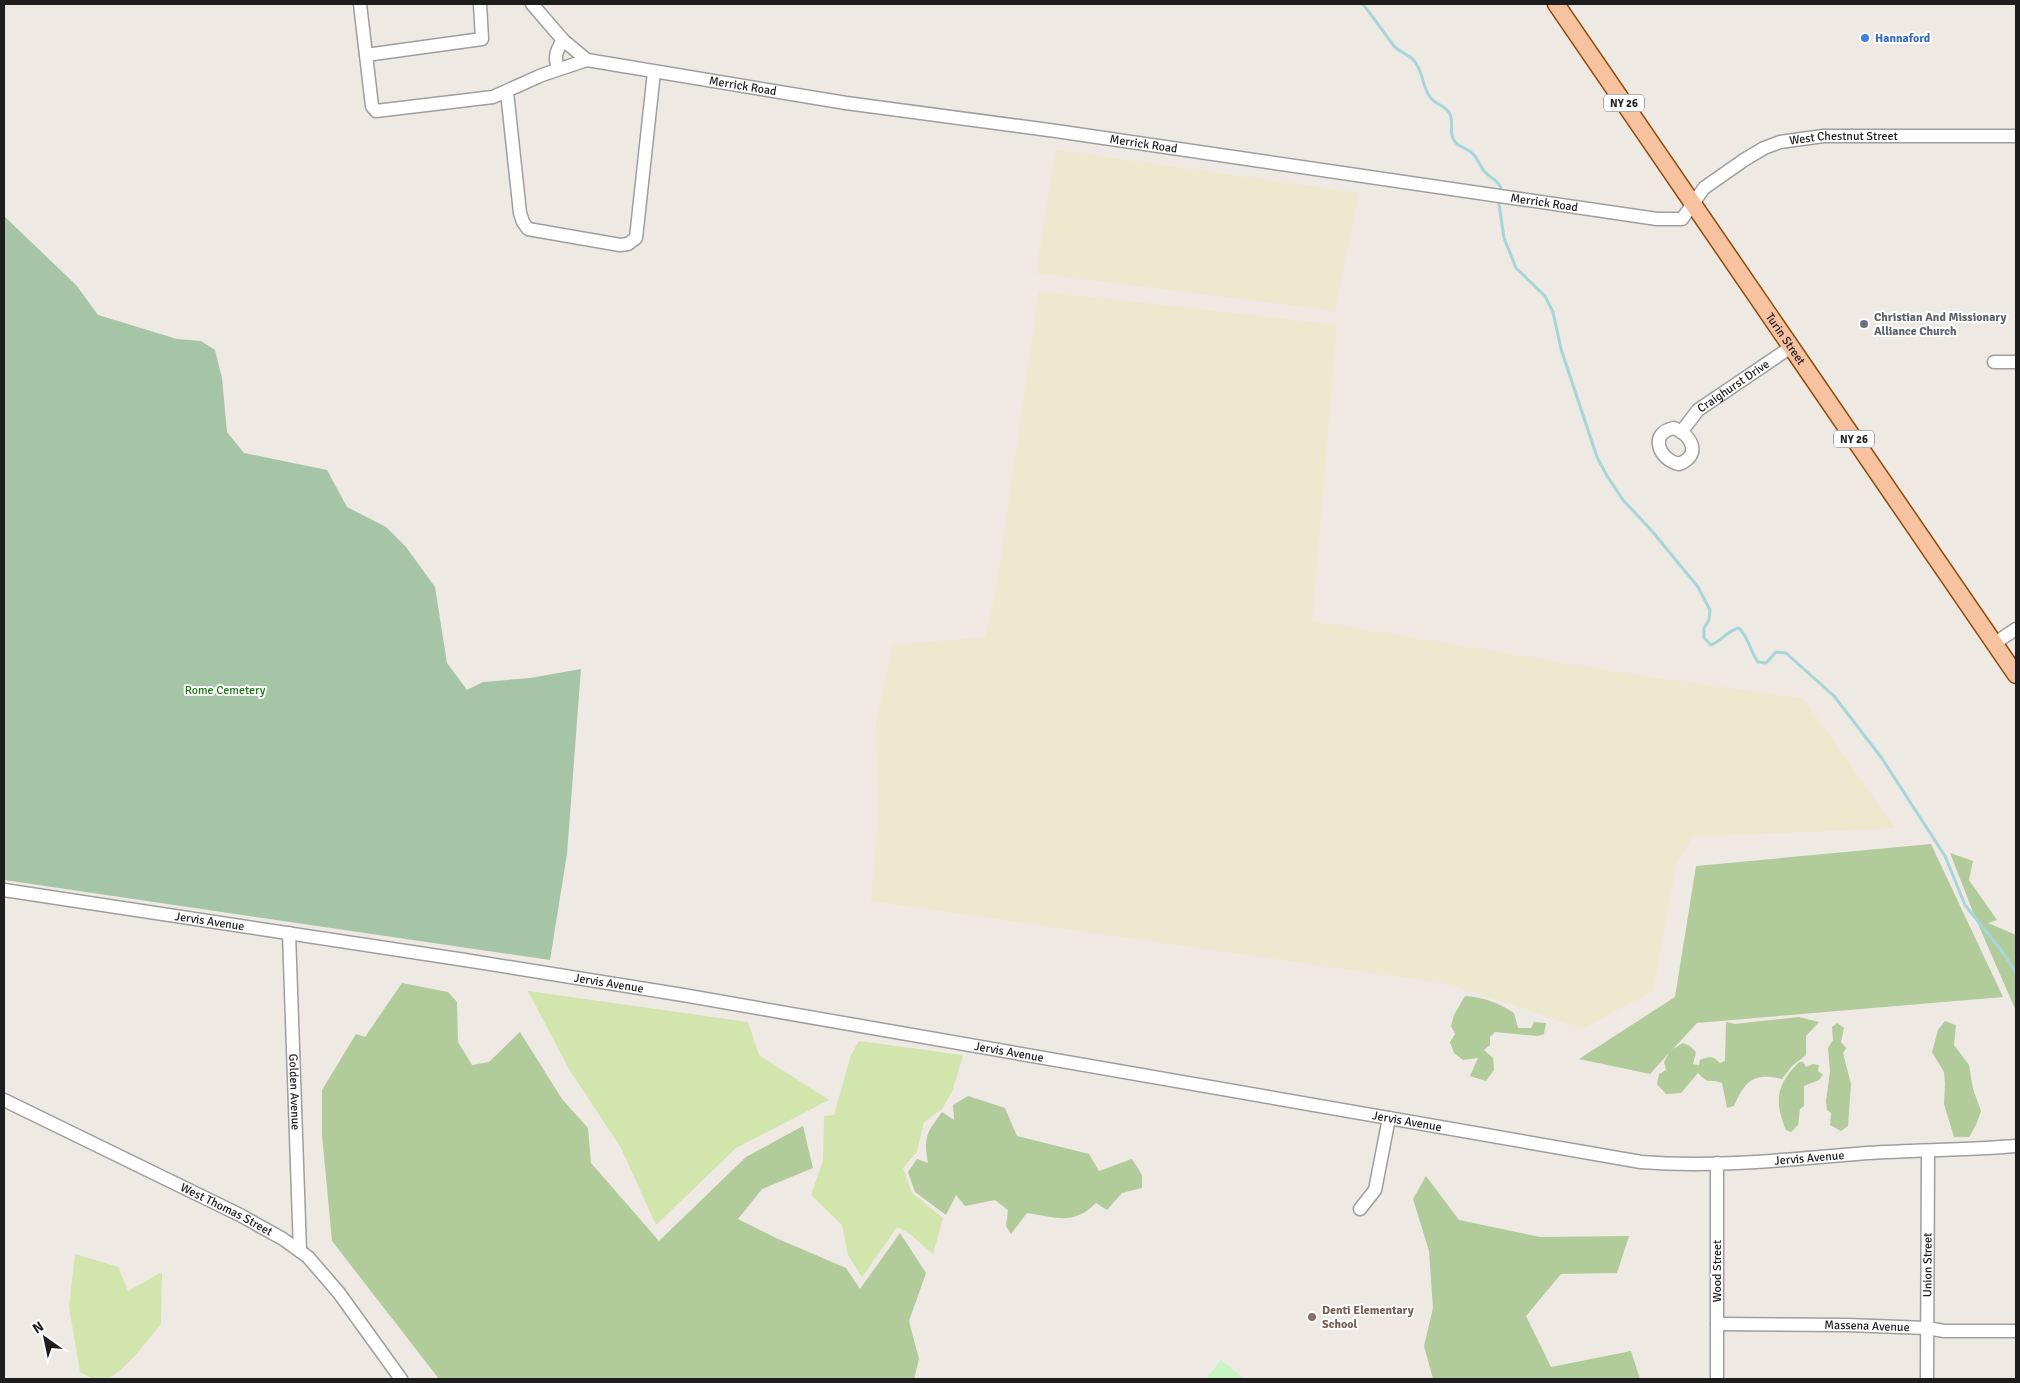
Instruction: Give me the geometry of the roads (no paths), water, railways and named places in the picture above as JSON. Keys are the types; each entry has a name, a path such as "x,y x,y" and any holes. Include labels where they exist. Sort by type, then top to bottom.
{"main road":[{"name":"Turin Street","path":"1556,4 2016,675"}],"street":[{"path":"360,4 372,106 376,111 493,97 542,75 587,60"},
{"path":"366,55 482,39 480,4"},
{"path":"532,4 563,40 587,60"},
{"path":"558,69 555,60 563,40"},
{"name":"Merrick Road","path":"587,60 846,103 1056,131 1657,219 1682,219 1692,202"},
{"path":"506,92 520,213 528,229 620,245 628,244 636,238 654,72"},
{"name":"West Chestnut Street","path":"1692,202 1704,188 1744,160 1764,148 1780,142 1823,136 2016,136"},
{"name":"Craighurst Drive","path":"1682,431 1698,410 1791,347"},
{"path":"1994,362 2016,362"},
{"path":"1995,643 2016,628"},
{"name":"Jervis Avenue","path":"4,890 674,994 1641,1162 1668,1164 1718,1163 2016,1146"},
{"name":"Golden Avenue","path":"289,933 300,1251"},
{"name":"West Thomas Street","path":"4,1100 240,1215 283,1239 308,1257 339,1293 401,1379"},
{"path":"1360,1209 1375,1190 1389,1118"},
{"name":"Union Street","path":"1927,1379 1928,1151"},
{"name":"Wood Street","path":"1717,1379 1718,1163"},
{"name":"Massena Avenue","path":"1717,1324 1847,1325 1927,1328 1944,1331 2016,1331"}],"waterway":[{"path":"1362,4 1394,46 1415,61 1430,97 1450,114 1452,136 1456,143 1474,155 1483,170 1501,188"},
{"path":"1499,204 1504,238 1516,268 1545,296 1553,312 1561,349 1597,457 1623,500 1652,531 1698,587 1710,610 1709,620 1704,628 1704,638 1711,645 1731,631 1739,628 1758,662 1766,663 1776,652 1786,653 1834,696 1881,757 1945,856 1965,905 2004,954 2016,973"}],"place":[{"name":"Hannaford","path":"1865,38"},
{"name":"Christian And Missionary Alliance Church","path":"1864,324"},
{"name":"Denti Elementary School","path":"1312,1317"}],"park label":[{"name":"Rome Cemetery","path":"225,690"}]}
